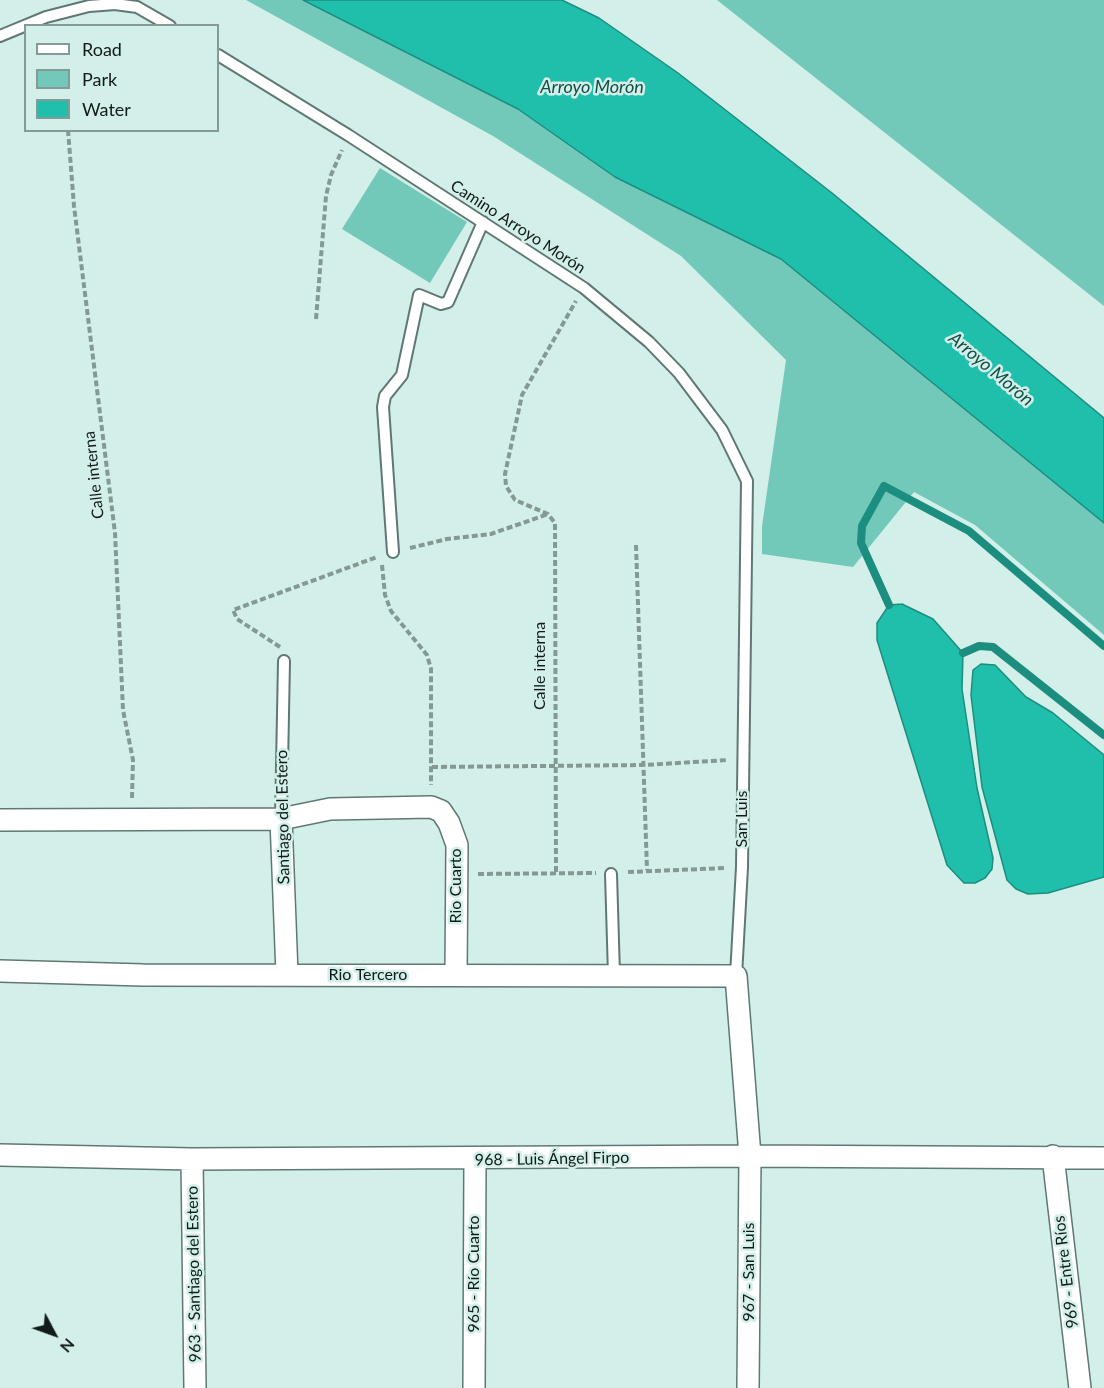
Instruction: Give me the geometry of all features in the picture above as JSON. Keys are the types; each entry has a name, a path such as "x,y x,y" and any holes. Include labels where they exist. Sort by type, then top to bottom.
{"street":[{"path":"0,820 281,819 330,809 431,807"},
{"name":"Rio Cuarto","path":"431,807 441,811 449,823 457,845 456,975"},
{"name":"Santiago del Estero","path":"281,819 287,974"},
{"name":"Rio Tercero","path":"0,971 143,975 736,976"},
{"name":"San Luis","path":"736,976 750,1156"},
{"name":"968 - Luis Ángel Firpo","path":"0,1155 192,1160 475,1160 750,1156 1104,1158"},
{"name":"967 - San Luis","path":"748,1388 750,1156"},
{"name":"969 - Entre Ríos","path":"1053,1156 1080,1388"},
{"name":"963 - Santiago del Estero","path":"192,1160 195,1388"},
{"name":"965 - Río Cuarto","path":"474,1388 475,1160"}],"lane":[{"path":"29,24 46,17 89,6 115,4 137,7 167,24"},
{"path":"0,36 24,26"},
{"name":"Camino Arroyo Morón","path":"219,56 348,135 584,288 649,342 679,373 722,430 747,482"},
{"path":"393,552 383,407 385,396 402,375 419,295 441,304 448,302 483,222"},
{"name":"San Luis","path":"736,976 742,867 747,482"},
{"name":"Santiago del Estero","path":"281,819 284,661"},
{"path":"611,874 614,975"}],"path":[{"name":"Calle interna","path":"68,132 74,206 115,533 123,710 133,760 132,818"},
{"path":"316,319 326,196 331,175 348,135"},
{"path":"548,514 515,500 506,486 505,474 522,395 584,288"},
{"path":"393,552 447,538 491,534 548,514"},
{"name":"Calle interna","path":"548,514 555,523 556,872"},
{"path":"636,545 647,870"},
{"path":"284,661 279,646 237,619 233,610 381,555 385,595 391,611 428,655 431,669 431,807"},
{"path":"432,767 644,765 742,759"}],"green space":[{"path":"246,0 303,0 518,109 615,177 781,259 1104,523 1104,635 975,525 914,492 853,567 762,554 762,526 786,360 681,256 493,136"},
{"path":"717,0 1104,0 1104,306"},
{"path":"380,168 467,222 430,283 342,229"}],"water":[{"name":"Arroyo Morón","path":"303,0 562,0 599,18 678,73 832,193 1104,418 1104,523 781,259 615,177 518,109"},
{"path":"902,604 933,619 963,653 962,689 977,788 993,858 992,869 985,878 975,883 964,883 947,865 877,640 877,623 889,605"},
{"path":"981,664 995,665 1026,697 1053,713 1104,755 1104,877 1048,893 1028,894 1016,889 1007,880 982,787 971,695 973,670"}],"waterway":[{"path":"889,605 861,543 862,526 884,486 969,531 1104,646"},
{"path":"963,653 979,646 993,647 1104,735"}]}
